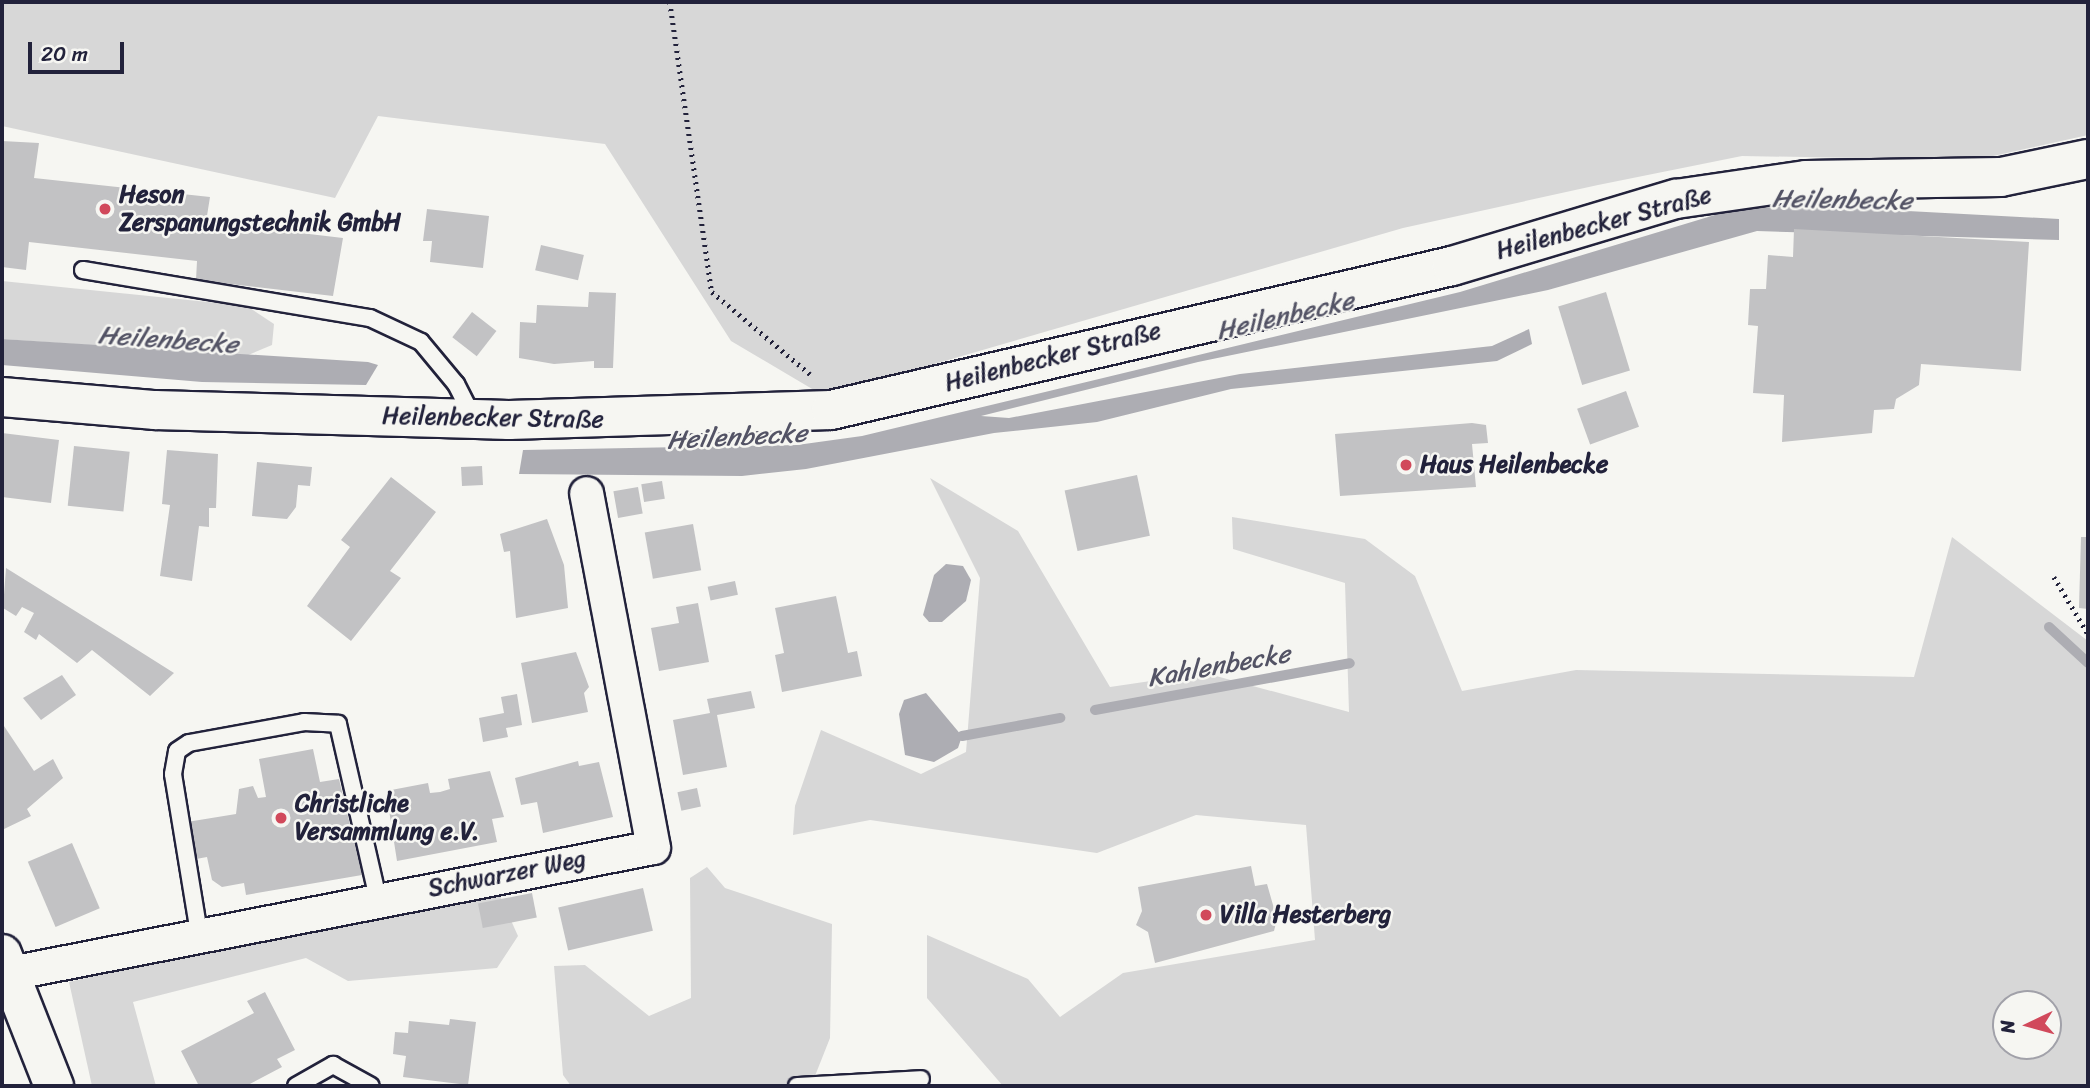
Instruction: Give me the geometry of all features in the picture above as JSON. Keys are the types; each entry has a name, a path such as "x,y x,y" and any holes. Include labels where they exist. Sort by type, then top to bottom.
{"main road":[{"name":"Heilenbecker Straße","path":"2,397 155,410 474,419 831,410 1452,266 1676,199 1806,180 2001,177 2088,159"},
{"path":"4,968 54,1086"}],"street":[{"name":"Schwarzer Weg","path":"4,968 653,847 586,493"}],"lane":[{"path":"83,270 370,318 421,342 456,384 474,419"},
{"path":"199,933 173,774 177,751 189,743 304,722 338,724 378,898"},
{"path":"296,1086 333,1065 371,1086"},
{"path":"797,1086 921,1079"}],"path":[{"path":"670,2 712,292 818,381"},
{"path":"2054,577 2088,634"}],"shaded area":[{"path":"2,2 2088,2 2088,135 1975,160 1742,156 1598,185 1403,228 824,396 731,341 605,144 378,116 335,198 2,126"},
{"path":"1795,205 2059,219 2059,240 1757,231 1548,290 1198,362 981,416 1009,418 1240,374 1492,346 1529,329 1532,344 1497,361 1231,389 1097,422 994,433 806,469 742,476 519,474 523,450 797,445 862,436 1460,292 1728,211"},
{"path":"2,281 247,306 274,324 272,345 246,356 2,339"},
{"path":"2,339 368,362 378,365 366,385 202,382 2,365"},
{"path":"930,478 1018,531 1110,687 1205,673 1349,712 1345,583 1233,549 1232,517 1365,539 1415,576 1462,691 1576,670 1914,677 1952,537 2088,641 2088,1086 1003,1086 927,998 927,935 1028,979 1060,1017 1123,973 1315,940 1306,825 1196,815 1097,853 870,820 793,835 795,806 821,730 921,774 966,752 980,578"},
{"path":"946,564 963,566 971,580 966,601 942,622 929,622 923,615 934,575"},
{"path":"926,693 962,736 958,748 934,762 905,755 899,714 904,700"},
{"path":"707,867 725,888 832,924 830,1038 811,1086 571,1086 563,1075 554,966 585,965 649,1016 691,998 690,878"},
{"path":"500,896 518,936 497,968 348,981 306,958 133,1002 156,1086 92,1086 69,982 279,932"}],"building":[{"name":"Heson Zerspanungstechnik GmbH","path":"2,141 39,143 34,178 210,197 206,222 343,238 333,296 196,280 197,261 29,242 26,270 2,267"},
{"path":"427,209 489,216 483,268 430,262 432,241 423,241"},
{"path":"1794,229 2029,242 2021,371 1921,364 1919,385 1896,399 1894,409 1874,410 1872,433 1782,442 1784,395 1753,393 1758,326 1748,325 1750,289 1766,289 1768,255 1793,257"},
{"path":"541,245 584,255 578,280 535,270"},
{"path":"589,292 616,293 613,368 594,368 594,361 554,364 519,358 520,322 536,323 537,305 588,307"},
{"path":"1606,292 1630,370 1582,385 1558,307"},
{"path":"472,312 496,331 477,356 452,337"},
{"path":"1626,391 1639,427 1590,444 1577,409"},
{"name":"Haus Heilenbecke","path":"1472,423 1486,425 1488,443 1472,444 1476,487 1340,496 1335,434"},
{"path":"2,433 59,440 51,503 2,497"},
{"path":"74,446 130,452 123,512 68,506"},
{"path":"167,450 218,454 216,508 209,508 209,527 199,526 192,581 160,576 170,505 162,504"},
{"path":"257,462 312,467 310,486 298,485 296,507 287,519 252,516"},
{"path":"482,466 483,485 462,486 461,467"},
{"path":"1137,475 1150,536 1078,551 1065,490"},
{"path":"391,477 436,512 390,571 401,578 351,641 307,606 350,547 341,540"},
{"path":"662,481 665,499 644,502 641,484"},
{"path":"638,487 643,514 618,518 613,491"},
{"path":"547,519 564,565 568,608 516,618 510,551 504,552 500,534"},
{"path":"693,524 701,570 653,579 645,533"},
{"path":"2081,537 2088,537 2088,609 2079,608"},
{"path":"6,568 174,673 150,696 92,650 77,663 39,634 36,640 24,632 34,613 22,607 16,616 3,608"},
{"path":"735,581 738,595 711,601 708,587"},
{"path":"836,596 848,653 857,651 862,676 782,692 775,655 784,653 775,608"},
{"path":"698,603 709,662 659,671 651,628 679,623 676,607"},
{"path":"576,652 589,687 584,693 588,712 532,723 521,663"},
{"path":"62,675 76,695 41,720 23,698"},
{"path":"751,691 755,708 717,715 727,767 683,775 673,720 710,713 707,699"},
{"path":"517,694 522,725 506,728 508,737 483,742 479,718 504,713 501,697"},
{"path":"2,723 34,771 53,759 63,778 27,809 31,816 2,830"},
{"name":"Christliche Versammlung e.V.","path":"313,749 320,782 339,779 362,875 246,895 244,883 222,887 212,880 207,857 196,859 187,822 236,814 239,789 253,786 258,798 266,797 259,759"},
{"path":"578,761 579,766 599,762 613,817 543,833 537,802 521,805 515,778"},
{"path":"490,771 504,817 492,819 497,842 397,861 386,791 428,783 430,793 440,792 450,789 448,779"},
{"path":"697,788 701,807 681,811 677,792"},
{"path":"72,843 100,908 56,927 28,862"},
{"name":"Villa Hesterberg","path":"1251,866 1255,886 1267,884 1277,919 1274,931 1155,963 1148,932 1136,925 1142,911 1138,887"},
{"path":"643,888 653,931 568,950 558,908"},
{"path":"532,893 537,918 483,928 478,903"},
{"path":"265,992 295,1050 277,1059 282,1067 246,1086 199,1086 181,1051 254,1013 247,1001"},
{"path":"450,1019 476,1022 468,1085 403,1077 406,1056 393,1054 395,1032 408,1033 409,1021 449,1025"}],"waterway":[{"name":"Kahlenbecke","path":"2049,627 2088,663"},
{"name":"Kahlenbecke","path":"1095,710 1350,663"},
{"path":"962,736 1060,718"}],"place":[{"name":"Heson Zerspanungstechnik GmbH","path":"105,209"},
{"name":"Haus Heilenbecke","path":"1406,465"},
{"name":"Christliche Versammlung e.V.","path":"281,818"},
{"name":"Villa Hesterberg","path":"1206,915"}],"water label":[{"name":"Heilenbecke","path":"1842,200"},
{"name":"Heilenbecke","path":"1285,316"},
{"name":"Heilenbecke","path":"168,340"},
{"name":"Heilenbecke","path":"737,437"}]}
